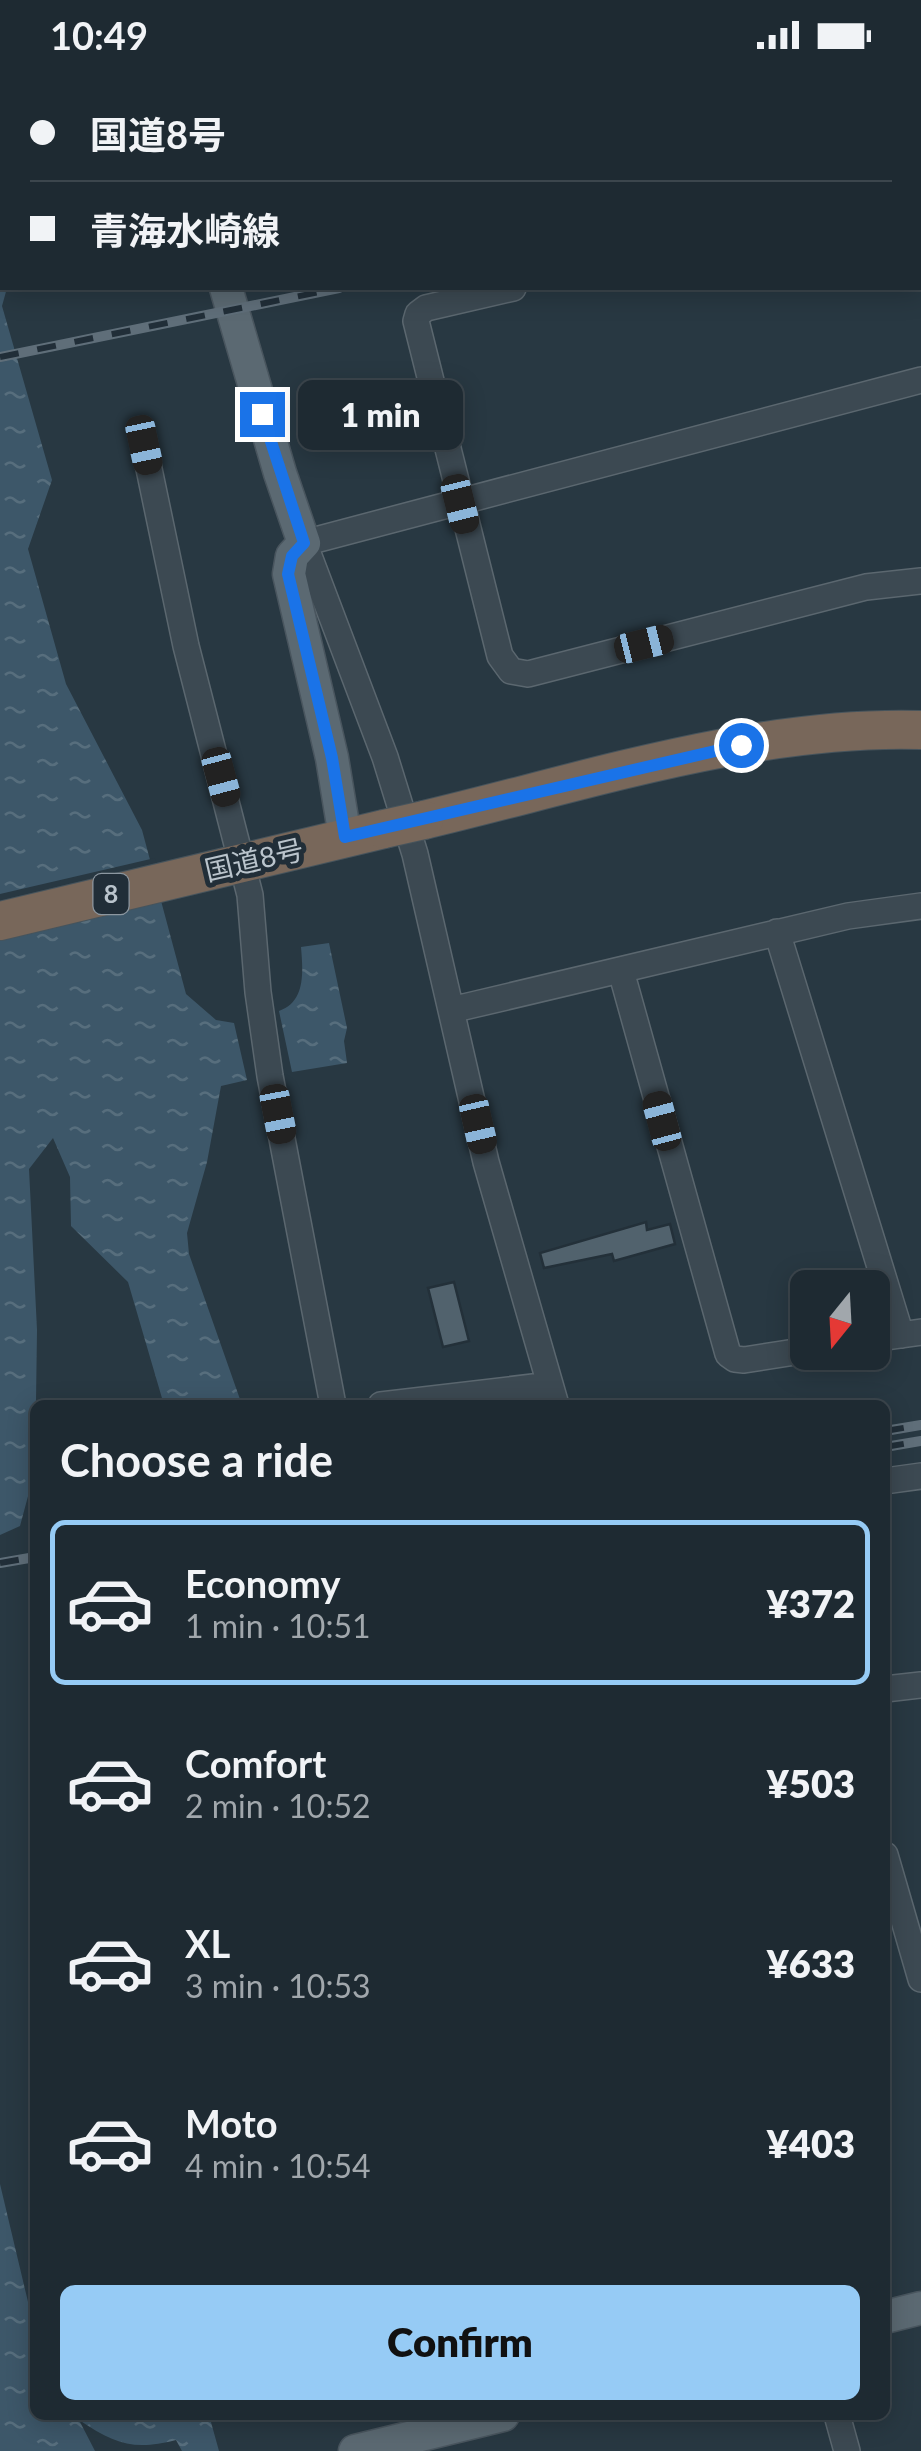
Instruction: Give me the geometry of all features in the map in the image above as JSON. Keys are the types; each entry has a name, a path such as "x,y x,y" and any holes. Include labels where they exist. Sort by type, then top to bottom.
{"highway":[{"name":"国道8号","path":"0,920 741,745 916,729"}],"main road":[{"path":"227,290 304,543 292,556 288,574 332,758 332,841"},
{"path":"890,2316 921,2308"},
{"path":"356,2451 483,2420"}],"street":[{"path":"503,290 426,308 416,321 504,666 528,674 866,586 921,582"},
{"path":"467,1400 553,1395 486,1162 415,854 385,757 304,543 921,380"},
{"path":"144,445 186,646 245,862 270,1076 332,1400"},
{"path":"451,1010 848,916 921,906"},
{"path":"777,932 911,1334"},
{"path":"621,971 728,1354 744,1360 790,1353"},
{"path":"890,1481 921,1476"},
{"path":"890,1688 921,1685"},
{"path":"890,1872 921,1979"},
{"path":"839,2420 848,2451"}],"water":[{"path":"0,290 6,290 2,306 52,480 28,549 66,684 142,830 186,994 216,1020 234,1023 247,1080 221,1086 207,1162 187,1233 189,1254 240,1400 163,1400 128,1282 71,1226 70,1177 53,1138 29,1169 37,1330 36,1400 30,1400 30,1489 20,1526 0,1535"},
{"path":"329,943 347,1028 347,1063 292,1072 279,1011 288,1007 298,993 301,947"},
{"path":"0,2184 30,2307 30,2420 79,2420 95,2451 0,2451"},
{"path":"79,2420 210,2420 219,2451 182,2451 176,2440 136,2445 103,2435"}],"pier":[{"path":"155,858 166,899 0,938 0,894"}],"building":[{"path":"646,1222 647,1230 670,1224 675,1244 614,1261 612,1254 544,1268 540,1253"},
{"path":"454,1282 469,1341 443,1347 428,1288"}],"railway":[{"path":"0,357 329,290"},
{"path":"890,1430 921,1425"},
{"path":"890,1446 921,1441"},
{"path":"0,1563 30,1558"}],"route":[{"path":"262,414 304,543 292,556 288,574 332,758 345,837 741,745"}]}
